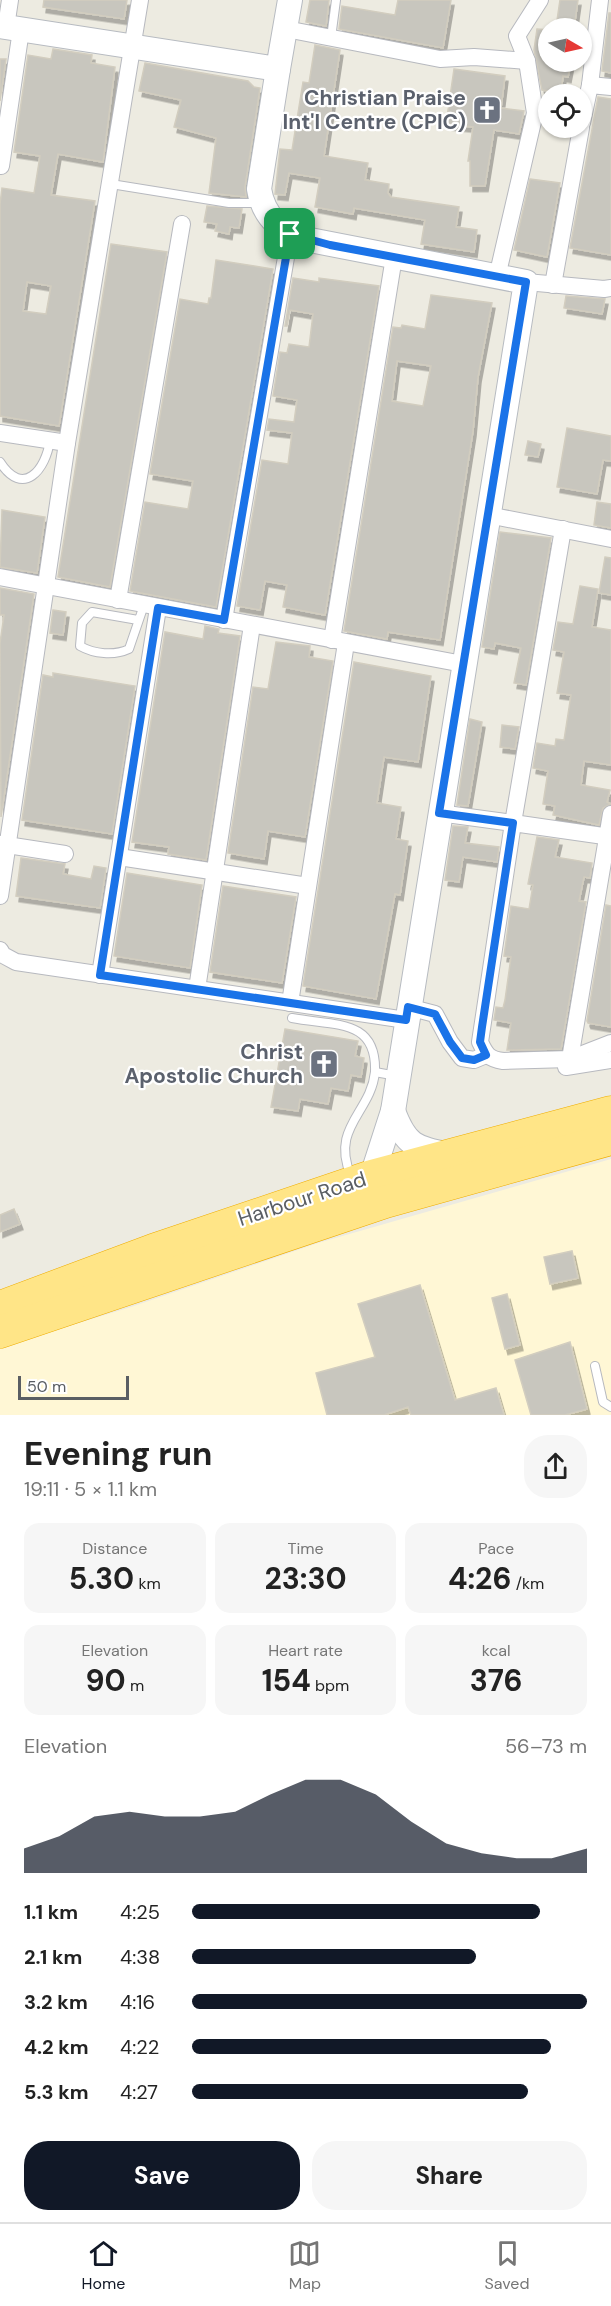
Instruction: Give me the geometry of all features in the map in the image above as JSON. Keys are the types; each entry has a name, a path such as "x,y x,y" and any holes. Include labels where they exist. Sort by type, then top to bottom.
{"highway":[{"name":"Harbour Road","path":"0,1307 164,1246 363,1179 611,1112"},
{"name":"Harbour Road","path":"0,1332 385,1202 611,1139"}],"street":[{"path":"1,166 10,0"},
{"path":"0,896 4,845 140,0"},
{"path":"290,0 259,189 261,203 271,221 290,234 330,245 526,282 611,288"},
{"path":"497,277 535,113 527,61 517,36 540,0"},
{"path":"590,84 600,0"},
{"path":"9,27 279,69"},
{"path":"286,29 440,59 474,57 527,61"},
{"path":"592,85 611,87"},
{"path":"553,285 580,138"},
{"path":"118,600 182,224"},
{"path":"224,620 290,234"},
{"path":"291,1011 339,641 394,257"},
{"path":"451,1155 414,1145 402,1132 393,1111 386,1074 407,1014 526,282"},
{"path":"0,433 67,443"},
{"path":"488,515 611,539"},
{"path":"486,1055 480,1042 482,1027 513,823 563,530"},
{"path":"0,577 118,600 146,611 224,620 463,664"},
{"path":"100,975 119,857 146,611"},
{"path":"197,989 252,625"},
{"path":"439,813 609,837"},
{"path":"570,1059 609,837 611,814"},
{"path":"4,845 65,854"},
{"path":"119,857 308,886"},
{"path":"0,950 3,955 16,962 197,989 291,1011 435,1014 450,1042 462,1058 474,1060 486,1055 503,1061 573,1067 611,1060"},
{"path":"503,1061 570,1059 611,1043"},
{"path":"363,1179 393,1111"}],"lane":[{"path":"330,38 336,0"},
{"path":"111,184 229,203 261,203"},
{"path":"0,462 15,478 25,479 34,476 44,465 50,440"},
{"path":"146,611 129,650 111,654 87,650 80,646 82,623 92,612 146,611"},
{"path":"291,1011 361,1032 372,1045 386,1074 371,1090 353,1119 345,1146 345,1162 363,1179"},
{"path":"595,1366 603,1402 611,1407"}],"shaded area":[{"path":"611,1159 611,1415 0,1415 0,1347 131,1307 318,1243"}],"building":[{"path":"44,0 127,0 124,19 43,7"},
{"path":"310,0 329,0 326,26 306,22"},
{"path":"398,0 451,0 443,48 339,29 342,6 395,15"},
{"path":"560,0 578,0 575,18 557,18"},
{"path":"609,13 611,13 611,73 602,71"},
{"path":"537,29 538,29 538,70 534,50"},
{"path":"315,45 340,50 324,156 368,163 365,180 389,184 388,193 391,197 459,207 456,227 477,230 474,252 421,244 425,220 354,208 353,214 315,207 320,178 289,173 285,195 275,194 280,149 292,150 303,82 309,83"},
{"path":"53,49 92,55 91,63 115,67 103,162 58,154 51,195 95,201 59,426 0,416 0,204 2,188 34,193 40,156 14,152 28,55 51,59","holes":["27,282 51,286 46,314 23,311"]},
{"path":"0,59 6,59 0,101"},
{"path":"145,63 248,81 254,87 260,88 245,187 246,197 209,193 216,138 174,127 181,100 139,91"},
{"path":"454,69 505,76 501,108 524,111 519,134 494,130 485,186 470,186 470,161 468,161 473,127 446,124"},
{"path":"538,72 569,72 568,77 563,76 562,84 541,84"},
{"path":"598,97 611,99 611,255 570,248"},
{"path":"530,179 560,183 547,257 514,250"},
{"path":"207,206 242,209 239,228 230,227 229,234 215,231 217,224 204,222"},
{"path":"111,244 167,252 110,587 58,577"},
{"path":"216,260 273,269 216,607 130,591 145,502 188,509 193,481 150,474 180,299 208,304 211,298"},
{"path":"293,278 319,282 319,278 379,286 325,615 283,607 287,585 265,581 260,610 237,606 262,460 288,464 292,433 267,430 269,419 294,422 297,400 273,396 280,352 287,353 289,344 309,347 313,314 290,310 287,326 285,326"},
{"path":"431,295 492,303 478,377 473,431 440,640 388,632 387,639 344,631 393,327 401,328 402,325 425,329","holes":["397,361 431,366 423,406 392,401"]},
{"path":"566,296 605,299 602,314 564,308"},
{"path":"567,428 611,436 611,461 603,460 597,494 557,487"},
{"path":"528,441 541,444 538,457 525,455"},
{"path":"597,502 611,504 611,528 594,525"},
{"path":"2,510 45,517 37,573 0,567"},
{"path":"500,532 551,538 526,685 514,683 521,648 495,643 494,649 482,647"},
{"path":"605,557 611,558 611,595 599,593"},
{"path":"580,586 598,589 592,627 611,630 611,765 584,761 581,785 610,790 607,802 611,804 603,808 599,825 553,815 555,806 543,804 548,771 533,768 537,743 555,746 556,739 564,740 571,695 557,693 564,652 553,650 558,622 573,624"},
{"path":"0,588 34,594 1,817 0,643 4,615 0,615"},
{"path":"53,610 66,612 63,635 50,633"},
{"path":"205,626 219,629 218,633 240,636 206,860 168,854 169,847 132,842 165,632 203,639"},
{"path":"276,642 310,646 309,657 333,661 305,837 268,831 264,859 228,853 253,687 268,689"},
{"path":"354,662 431,676 418,762 384,757 377,803 401,807 396,839 408,841 400,895 395,894 376,999 303,986"},
{"path":"53,673 135,686 112,834 22,820 43,675 53,677"},
{"path":"470,719 482,722 468,806 457,805"},
{"path":"502,725 519,727 515,749 500,747"},
{"path":"453,826 468,827 465,843 499,847 497,862 463,857 459,882 445,880"},
{"path":"537,837 559,840 555,857 592,863 590,878 584,877 579,901 586,902 561,1049 507,1050 511,1023 494,1020 496,1007 503,1008 505,1000 511,957 504,956 511,906 529,909 533,885 528,884"},
{"path":"21,858 65,864 63,874 91,879 94,866 106,868 100,908 16,896"},
{"path":"127,873 202,885 190,968 114,956"},
{"path":"223,886 296,897 282,983 210,972"},
{"path":"606,905 611,906 611,1027 587,1021"},
{"path":"285,1029 358,1041 355,1056 364,1058 361,1077 351,1075 348,1091 331,1088 328,1104 300,1099 298,1111 271,1107"},
{"path":"14,1209 20,1224 0,1232 0,1215"},
{"path":"572,1251 578,1278 550,1284 544,1257"},
{"path":"420,1285 455,1400 496,1388 504,1415 411,1415 408,1407 384,1415 327,1415 316,1373 375,1357 358,1304"},
{"path":"507,1294 520,1345 505,1349 492,1298"},
{"path":"570,1342 587,1409 565,1415 531,1415 515,1360"}],"place":[{"name":"Christian Praise Int'l Centre (CPIC)","path":"487,110"},
{"name":"Christ Apostolic Church","path":"324,1064"}],"route":[{"path":"290,234 330,245 526,282 439,813 513,823 480,1042 486,1055 474,1060 462,1058 450,1042 435,1014 408,1007 406,1020 100,975 158,608 224,620 290,234"}]}
